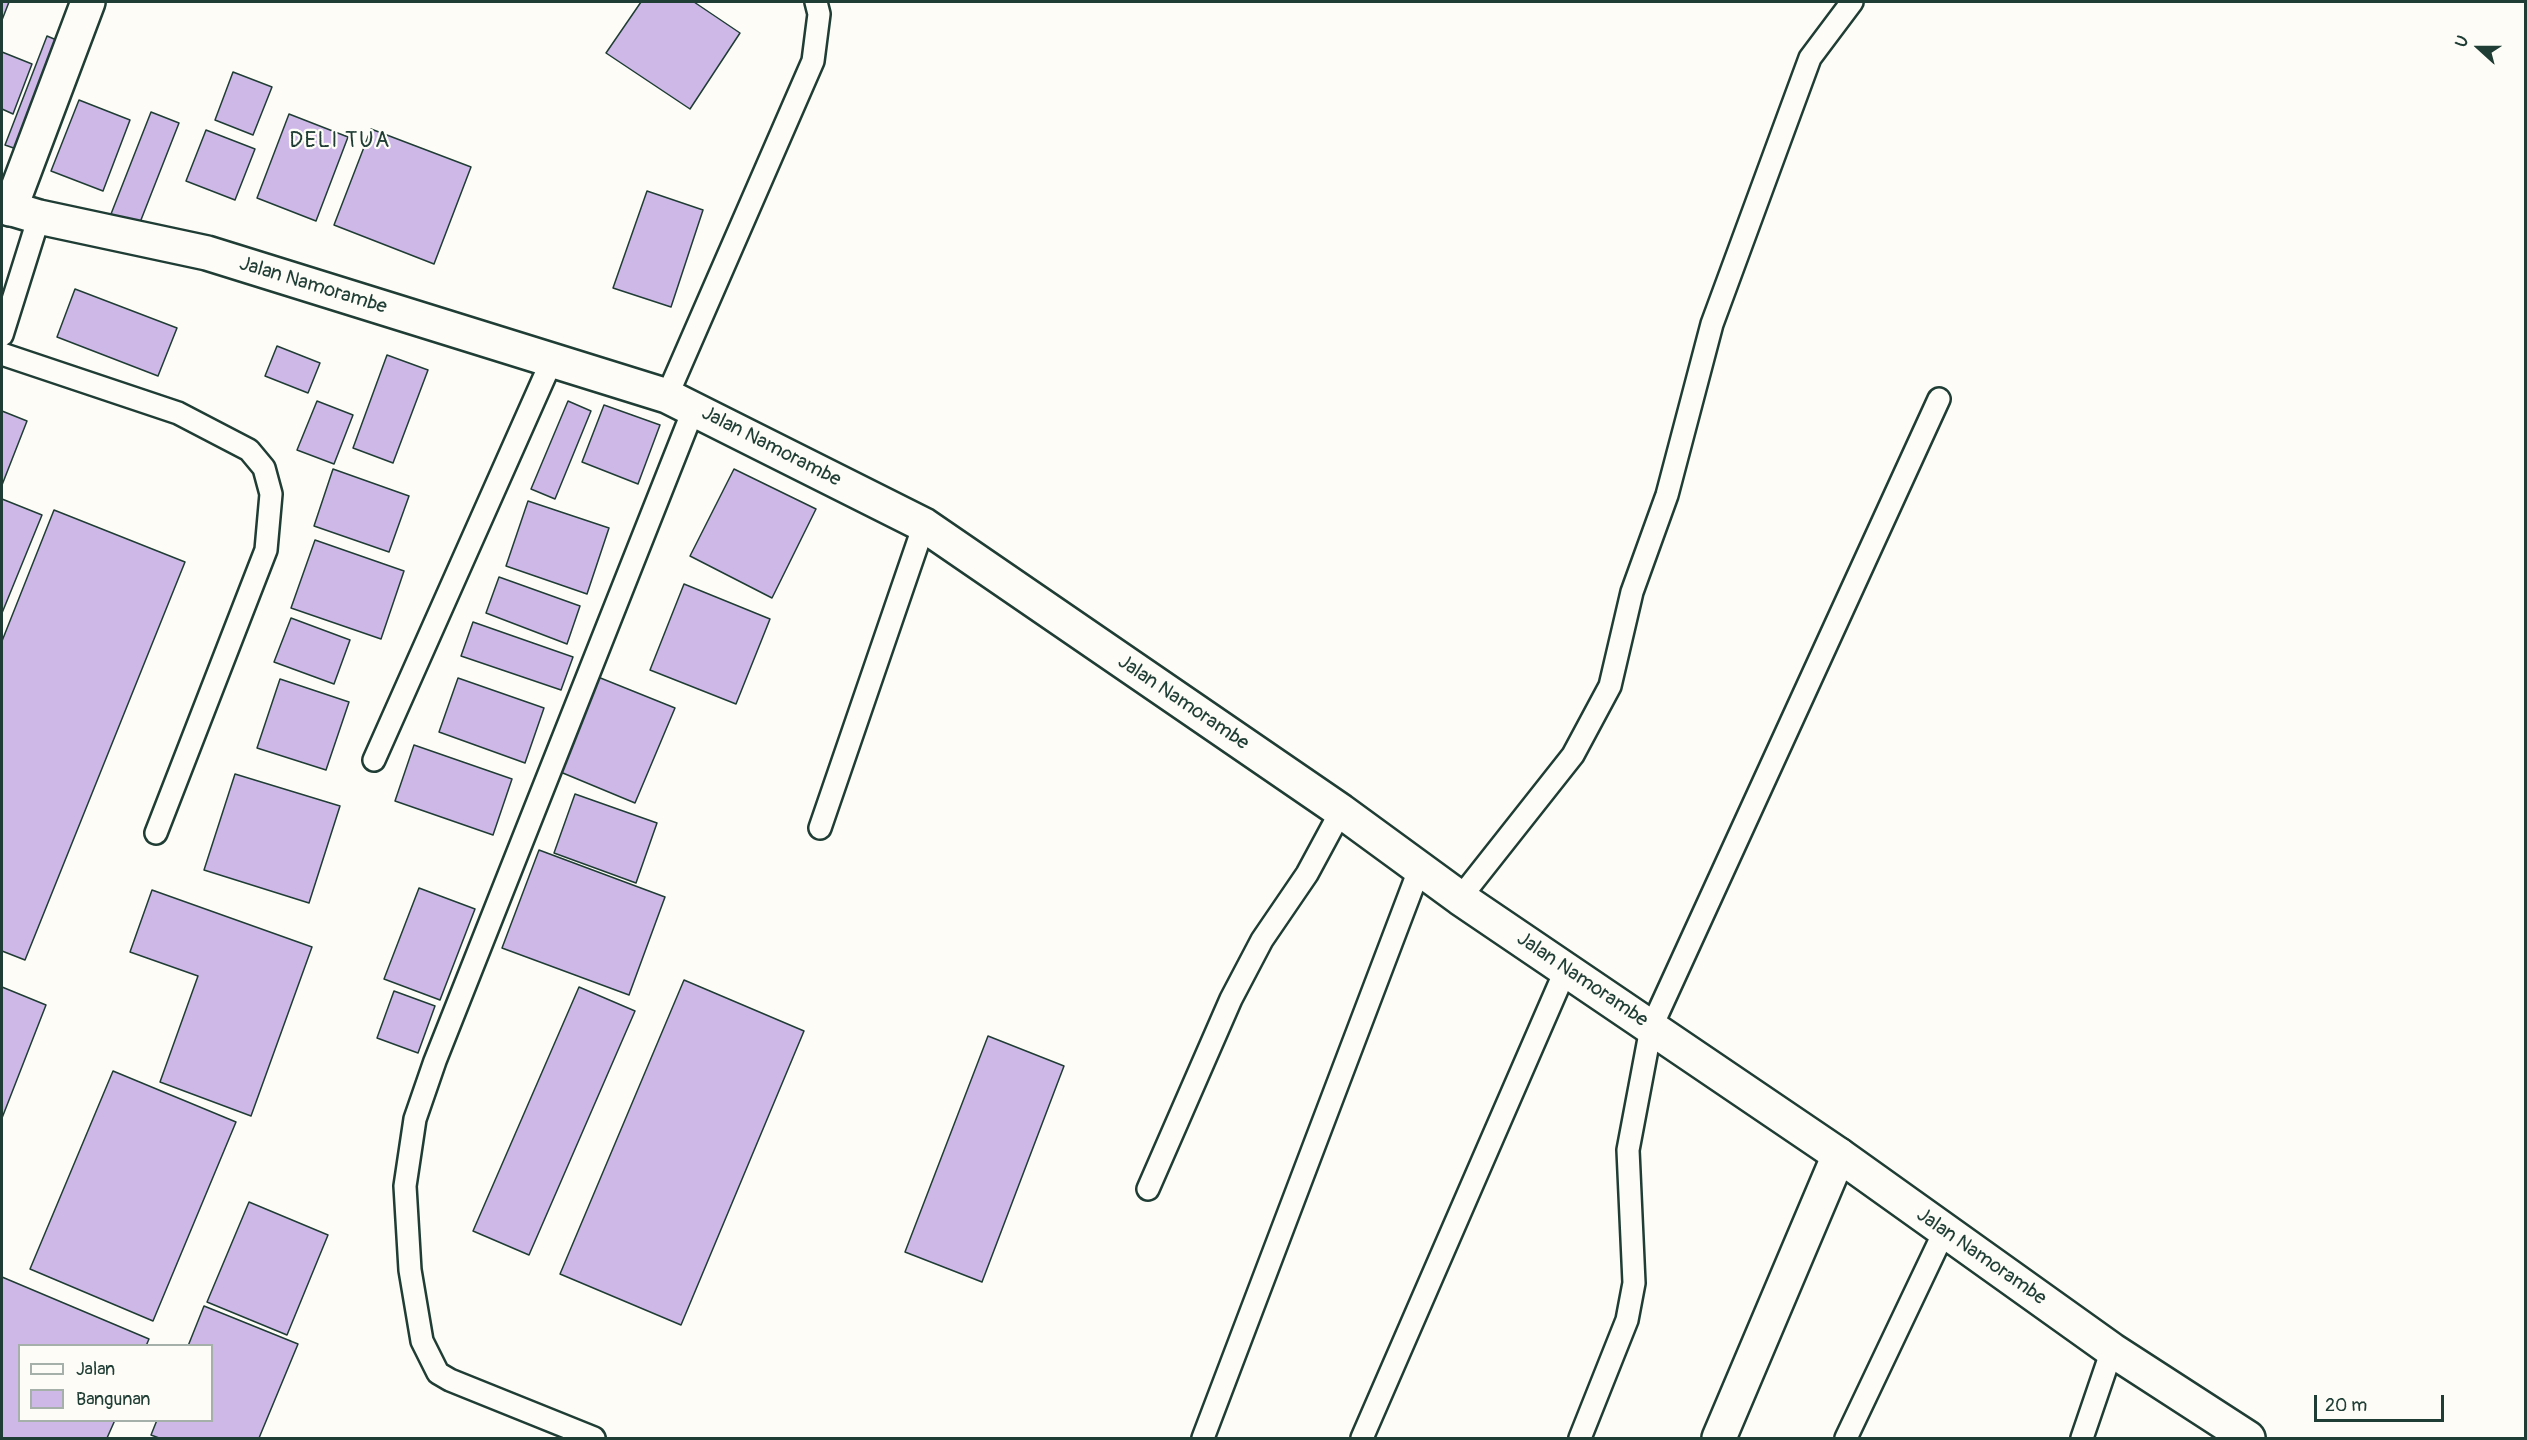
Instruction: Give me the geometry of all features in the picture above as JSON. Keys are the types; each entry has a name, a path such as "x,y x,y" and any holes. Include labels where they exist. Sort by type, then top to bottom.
{"main road":[{"path":"17,211 88,2"},
{"name":"Jalan Namorambe","path":"17,211 207,253 680,402 924,525 1341,811 1419,870 1839,1155 2112,1350 2248,1438"},
{"path":"1719,1438 1839,1155"}],"lane":[{"path":"594,1438 438,1373 422,1341 410,1270 405,1186 415,1119 680,402 813,61 819,14 816,2"},
{"path":"1460,898 1573,755 1610,686 1632,592 1667,495 1712,324 1810,58 1852,2"},
{"path":"2,334 17,211"},
{"path":"2,354 178,413 249,450 264,468 271,494 266,550 156,833"},
{"path":"374,760 552,360"},
{"path":"1580,1438 1627,1320 1634,1283 1628,1150 1651,1028 1940,399"},
{"path":"820,828 924,525"},
{"path":"1148,1189 1231,999 1262,940 1307,874 1341,811"},
{"path":"1203,1438 1419,870"},
{"path":"1362,1438 1566,969"},
{"path":"1846,1438 1944,1232"},
{"path":"2082,1438 2112,1350"}],"building":[{"path":"2,2 9,2 2,20"},
{"path":"641,2 694,2 740,33 690,109 606,53"},
{"path":"47,36 66,44 25,152 5,145"},
{"path":"2,52 32,64 13,114 2,109"},
{"path":"233,72 272,87 253,135 215,120"},
{"path":"79,100 130,120 103,191 51,171"},
{"path":"151,112 179,123 139,225 111,214"},
{"path":"289,114 348,137 316,221 257,198"},
{"path":"371,129 471,167 434,264 334,225"},
{"path":"206,130 255,149 235,200 186,181"},
{"path":"647,191 703,210 671,307 613,288"},
{"path":"75,289 177,328 158,376 57,337"},
{"path":"277,346 320,363 308,393 265,376"},
{"path":"387,355 428,370 393,463 353,448"},
{"path":"317,401 353,415 334,464 297,450"},
{"path":"568,401 591,411 555,499 531,489"},
{"path":"604,405 660,425 638,484 582,462"},
{"path":"2,411 27,421 2,485"},
{"path":"333,469 409,496 389,552 314,526"},
{"path":"734,469 816,509 772,598 690,556"},
{"path":"2,499 42,515 2,613"},
{"path":"528,501 609,528 587,594 506,566"},
{"path":"54,510 185,562 25,960 2,951 2,641"},
{"path":"315,540 404,571 381,639 291,608"},
{"path":"499,577 580,606 567,644 486,613"},
{"path":"684,584 770,619 736,704 650,670"},
{"path":"291,618 350,640 334,684 274,662"},
{"path":"473,622 573,657 561,690 461,656"},
{"path":"598,677 675,708 635,803 558,771"},
{"path":"458,678 544,708 525,763 439,732"},
{"path":"280,679 349,702 326,770 257,748"},
{"path":"414,745 512,779 493,835 395,801"},
{"path":"235,774 340,806 309,903 204,870"},
{"path":"575,794 657,823 636,883 554,853"},
{"path":"539,850 665,897 629,995 502,948"},
{"path":"419,888 475,909 440,1000 384,979"},
{"path":"152,890 312,947 251,1116 160,1082 198,976 130,952"},
{"path":"684,980 804,1031 681,1325 560,1274"},
{"path":"2,987 46,1005 2,1118"},
{"path":"579,987 635,1011 529,1255 473,1231"},
{"path":"394,991 435,1006 418,1053 377,1038"},
{"path":"988,1036 1064,1066 982,1282 905,1252"},
{"path":"113,1071 236,1122 153,1321 30,1269"},
{"path":"249,1202 328,1235 287,1335 207,1302"},
{"path":"2,1277 149,1339 147,1344 18,1344 18,1422 114,1422 107,1438 2,1438"},
{"path":"204,1306 298,1344 259,1438 159,1438 151,1435 156,1422 213,1422 213,1344 189,1344"}],"district":[{"name":"DELI TUA","path":"340,141"}]}
